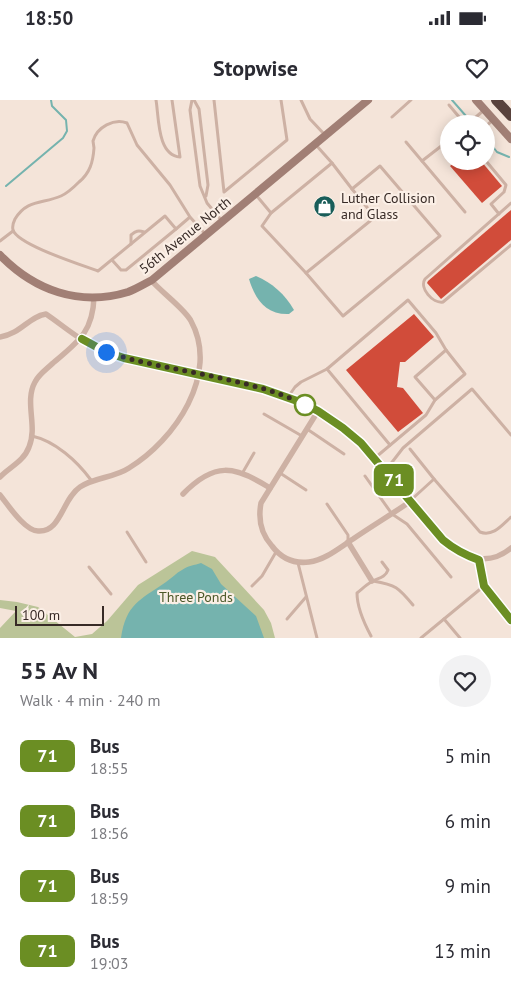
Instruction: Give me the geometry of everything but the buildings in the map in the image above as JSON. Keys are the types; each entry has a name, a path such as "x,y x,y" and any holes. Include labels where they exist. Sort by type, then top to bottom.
{"highway":[{"path":"496,100 511,116"},
{"path":"504,100 511,108"}],"street":[{"name":"56th Avenue North","path":"0,255 14,269 36,284 68,295 94,298 129,292 151,280 368,100"},
{"path":"476,100 489,115"},
{"path":"495,121 511,139"},
{"path":"0,495 26,526 36,532 46,530 54,526 67,501 77,489 91,480 129,469 167,436 183,415 194,390 198,375 201,356 198,335 190,318 151,280"},
{"path":"0,477 20,461 29,447 32,436 30,394 34,382 42,372 82,339 94,314 94,298"},
{"path":"0,337 9,336 38,315 46,314 82,339 106,352 124,358 263,389 288,397 318,411 343,428 375,458 443,540 456,551 479,560 494,557 511,548"},
{"path":"318,411 261,503 260,520 266,539 277,552 288,560 298,562 318,560 411,500"},
{"path":"183,494 200,478 223,470 243,472 270,488"},
{"path":"348,542 372,581"},
{"path":"479,560 484,586 511,620"}],"lane":[{"path":"156,100 161,141 172,155 180,157 172,100"},
{"path":"193,100 190,110 200,186 206,196"},
{"path":"193,100 199,109 208,185 207,203 223,222"},
{"path":"214,100 224,192 286,140 281,100"},
{"path":"301,100 310,119 325,136"},
{"path":"392,117 411,100"},
{"path":"449,104 458,115"},
{"path":"477,115 484,109"},
{"path":"176,229 164,216 98,271 32,246 20,240 13,231 14,221 32,203 51,200 64,195 83,179 90,171 93,141 100,130 120,120 127,123 138,145 170,185 190,217 206,235"},
{"path":"406,142 465,212"},
{"path":"306,273 375,216 316,144"},
{"path":"422,161 440,147"},
{"path":"332,163 271,213 262,226 343,316 440,236 380,166 352,189"},
{"path":"494,170 506,184 504,192 491,204 499,214"},
{"path":"256,194 271,213"},
{"path":"511,203 425,279 422,283 423,287 435,301 443,302 511,245"},
{"path":"112,260 121,270 126,270 190,217"},
{"path":"131,244 131,235 139,230 145,232"},
{"path":"0,241 13,231"},
{"path":"288,397 300,382 327,369 408,300 436,333 446,350 465,374 435,400 426,415 375,458"},
{"path":"435,400 416,377 446,350"},
{"path":"327,369 390,445"},
{"path":"386,470 403,448 472,389 511,435"},
{"path":"264,414 302,436"},
{"path":"307,429 344,454"},
{"path":"32,436 51,443 78,463 91,480"},
{"path":"410,449 480,532 491,533 511,517"},
{"path":"243,472 254,454"},
{"path":"280,472 306,490"},
{"path":"364,476 392,514 407,524 452,577"},
{"path":"411,500 434,479"},
{"path":"327,504 348,535 348,542"},
{"path":"127,532 146,562"},
{"path":"252,586 262,576 277,552"},
{"path":"298,562 317,638"},
{"path":"371,636 364,623 357,600 357,593 372,581 383,577 387,573 388,570 382,562"},
{"path":"89,567 111,594"},
{"path":"372,581 399,588 413,605"},
{"path":"421,638 426,636 484,586"},
{"path":"287,618 306,597"},
{"path":"444,619 460,638"},
{"path":"451,638 456,634"}],"green space":[{"name":"Three Ponds","path":"192,551 215,557 264,610 271,623 275,638 0,638 0,628 16,611 0,608 0,600 38,607 75,637 92,634 107,621 138,585"}],"water":[{"path":"256,276 278,290 294,310 289,314 281,314 268,309 258,299 249,279"},
{"path":"201,563 212,569 221,584 256,616 264,638 121,638 126,617 136,604 180,571"}],"waterway":[{"path":"6,186 63,138 67,131 66,120 52,106 51,100"},
{"path":"452,100 465,115"},
{"path":"495,149 509,157"}],"bus line":[{"name":"71","path":"82,339 90,345 124,358 263,389 300,402 326,416 361,443 443,540 456,551 479,560 484,586 511,620"}],"place":[{"name":"Luther Collision and Glass","path":"325,206"}],"route":[{"path":"106,352 124,358 263,389 308,406 305,405"}]}
